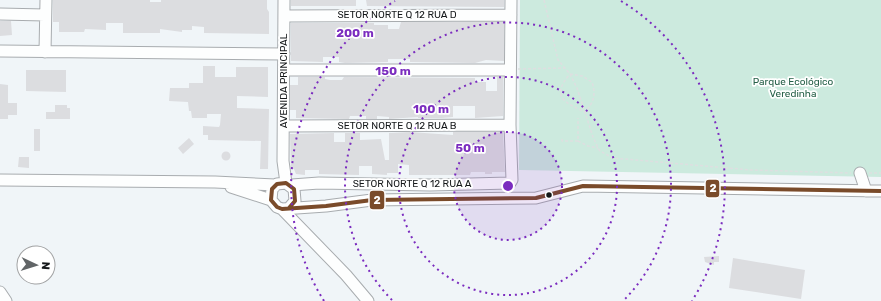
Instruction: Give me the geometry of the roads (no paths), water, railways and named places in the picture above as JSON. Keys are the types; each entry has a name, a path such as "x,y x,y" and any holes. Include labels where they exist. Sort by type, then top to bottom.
{"street":[{"path":"45,52 46,0"},
{"name":"AVENIDA PRINCIPAL","path":"284,0 283,161 287,188 292,205 285,208"},
{"path":"510,125 511,0"},
{"path":"0,14 45,15"},
{"name":"SETOR NORTE Q 12 RUA D","path":"284,16 511,15"},
{"path":"0,51 284,54"},
{"path":"284,70 510,70"},
{"name":"SETOR NORTE Q 12 RUA B","path":"284,126 510,125"},
{"name":"SETOR NORTE Q 12 RUA A","path":"287,188 319,183 430,186 510,183 512,180 510,125"},
{"path":"860,173 866,191"},
{"path":"0,180 215,182 287,188 326,206"},
{"path":"215,182 271,200 277,207 285,208 326,206 372,200 536,198 583,186 881,191"},
{"name":"AVENIDA PRINCIPAL","path":"271,200 272,189 287,188"},
{"path":"285,208 368,301"},
{"path":"0,292 6,301"}],"park label":[{"name":"Parque Ecológico Veredinha","path":"793,88"}]}
